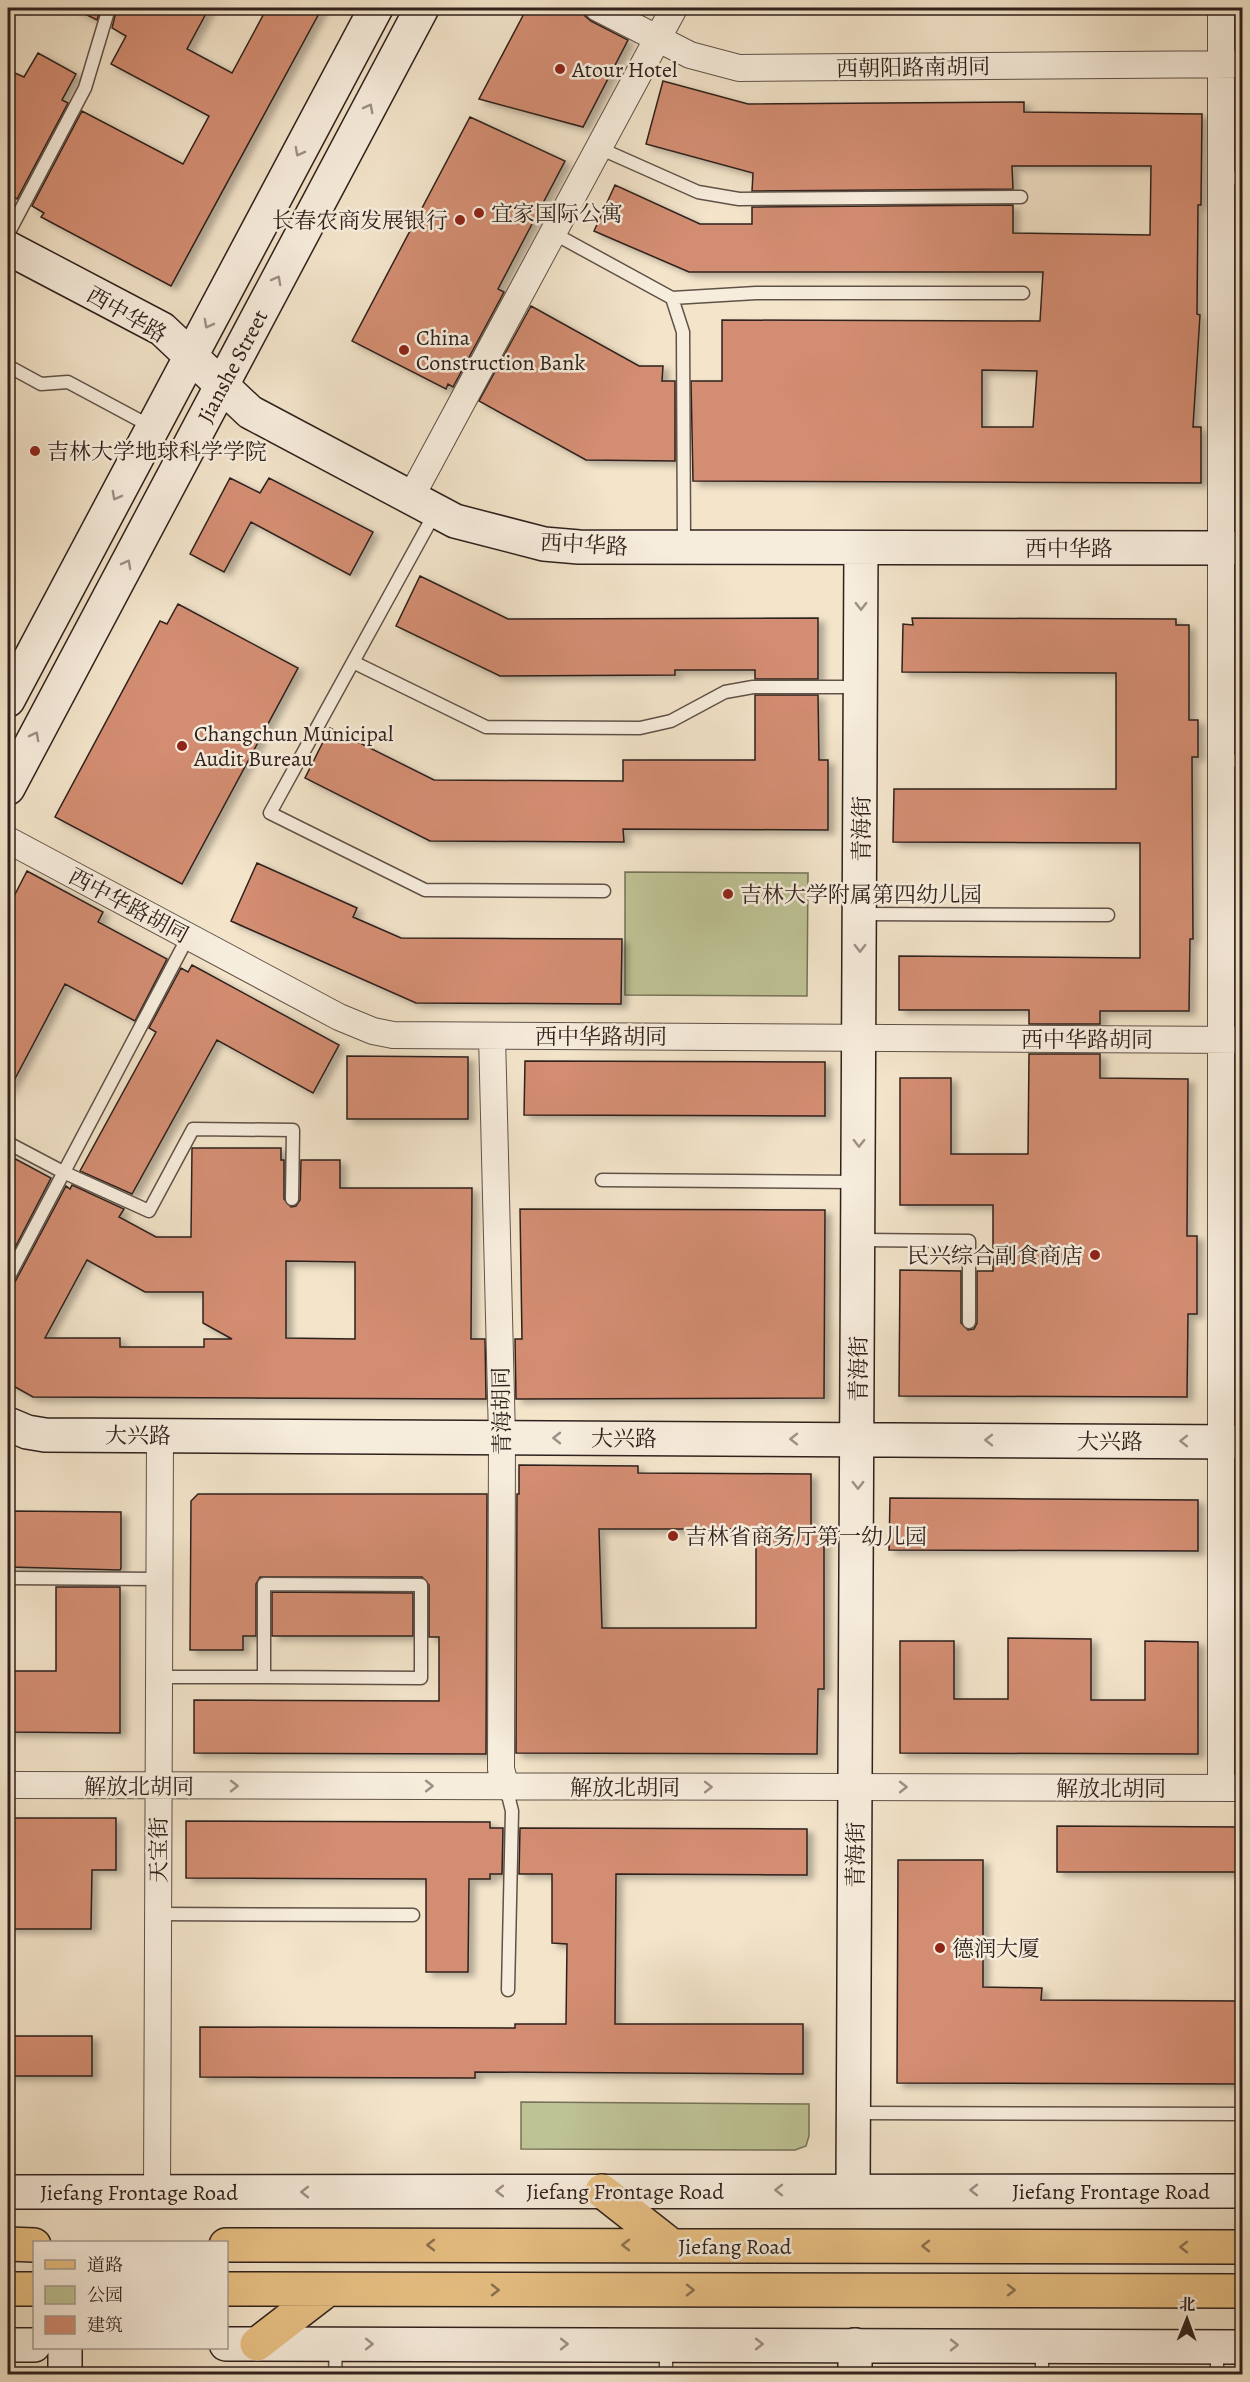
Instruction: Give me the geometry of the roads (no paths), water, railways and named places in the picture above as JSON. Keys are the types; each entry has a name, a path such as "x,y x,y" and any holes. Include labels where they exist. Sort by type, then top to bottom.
{"main road":[{"path":"602,2191 672,2246"},
{"path":"8,2244 33,2244"},
{"name":"Jiefang Road","path":"228,2245 1242,2247"},
{"path":"8,2289 33,2289"},
{"name":"Jiefang Road","path":"228,2289 1242,2291"},
{"path":"242,2344 327,2290"}],"street":[{"name":"Jianshe Street","path":"8,700 376,8"},
{"name":"Jianshe Street","path":"8,788 422,8"},
{"name":"西朝阳路南胡同","path":"598,8 698,58 739,68 1232,64"},
{"path":"423,504 553,233 674,8"},
{"path":"1221,8 1232,64 1232,1788"},
{"name":"西中华路","path":"8,248 162,329 250,412 455,521 544,544 684,547 1231,548"},
{"name":"青海街","path":"853,2190 861,548"},
{"name":"西中华路胡同","path":"8,840 339,1017 373,1031 393,1035 1232,1040"},
{"name":"青海胡同","path":"492,1035 502,1437 501,1769 506,1787"},
{"name":"大兴路","path":"8,1424 27,1432 45,1435 1231,1442"},
{"name":"天宝街","path":"157,2192 160,1435"},
{"name":"解放北胡同","path":"8,1785 1232,1788"},
{"name":"Jiefang Frontage Road","path":"8,2192 1242,2191"},
{"path":"242,2344 335,2360 1042,2360 1225,2356"},
{"path":"8,2345 33,2345"},
{"path":"65,2349 65,2374"}],"lane":[{"path":"8,234 85,88 110,8"},
{"path":"599,148 698,192 739,199 1021,197"},
{"path":"553,233 672,298 756,293 1023,293"},
{"path":"672,298 683,332 684,547"},
{"path":"8,366 41,384 68,382 153,427"},
{"path":"423,504 353,662 270,813 425,890 604,891"},
{"path":"353,662 486,727 640,728 671,721 725,692 753,687 861,687"},
{"path":"861,914 1108,915"},
{"path":"8,1278 188,937"},
{"path":"8,1143 63,1172 149,1211 193,1129 293,1130 292,1199"},
{"path":"602,1180 859,1182"},
{"path":"859,1240 969,1241 969,1322"},
{"path":"8,1578 160,1579"},
{"path":"159,1677 421,1678 421,1585 264,1584 264,1677"},
{"path":"506,1787 512,1811 508,1990"},
{"path":"158,1914 414,1915"},
{"path":"854,2113 1242,2114"}],"place":[{"name":"Atour Hotel","path":"560,69"},
{"name":"宜家国际公寓","path":"479,213"},
{"name":"长春农商发展银行","path":"460,220"},
{"name":"China Construction Bank","path":"404,350"},
{"name":"吉林大学地球科学学院","path":"35,451"},
{"name":"Changchun Municipal Audit Bureau","path":"182,746"},
{"name":"吉林大学附属第四幼儿园","path":"728,894"},
{"name":"民兴综合副食商店","path":"1095,1255"},
{"name":"吉林省商务厅第一幼儿园","path":"673,1536"},
{"name":"德润大厦","path":"940,1948"}]}
